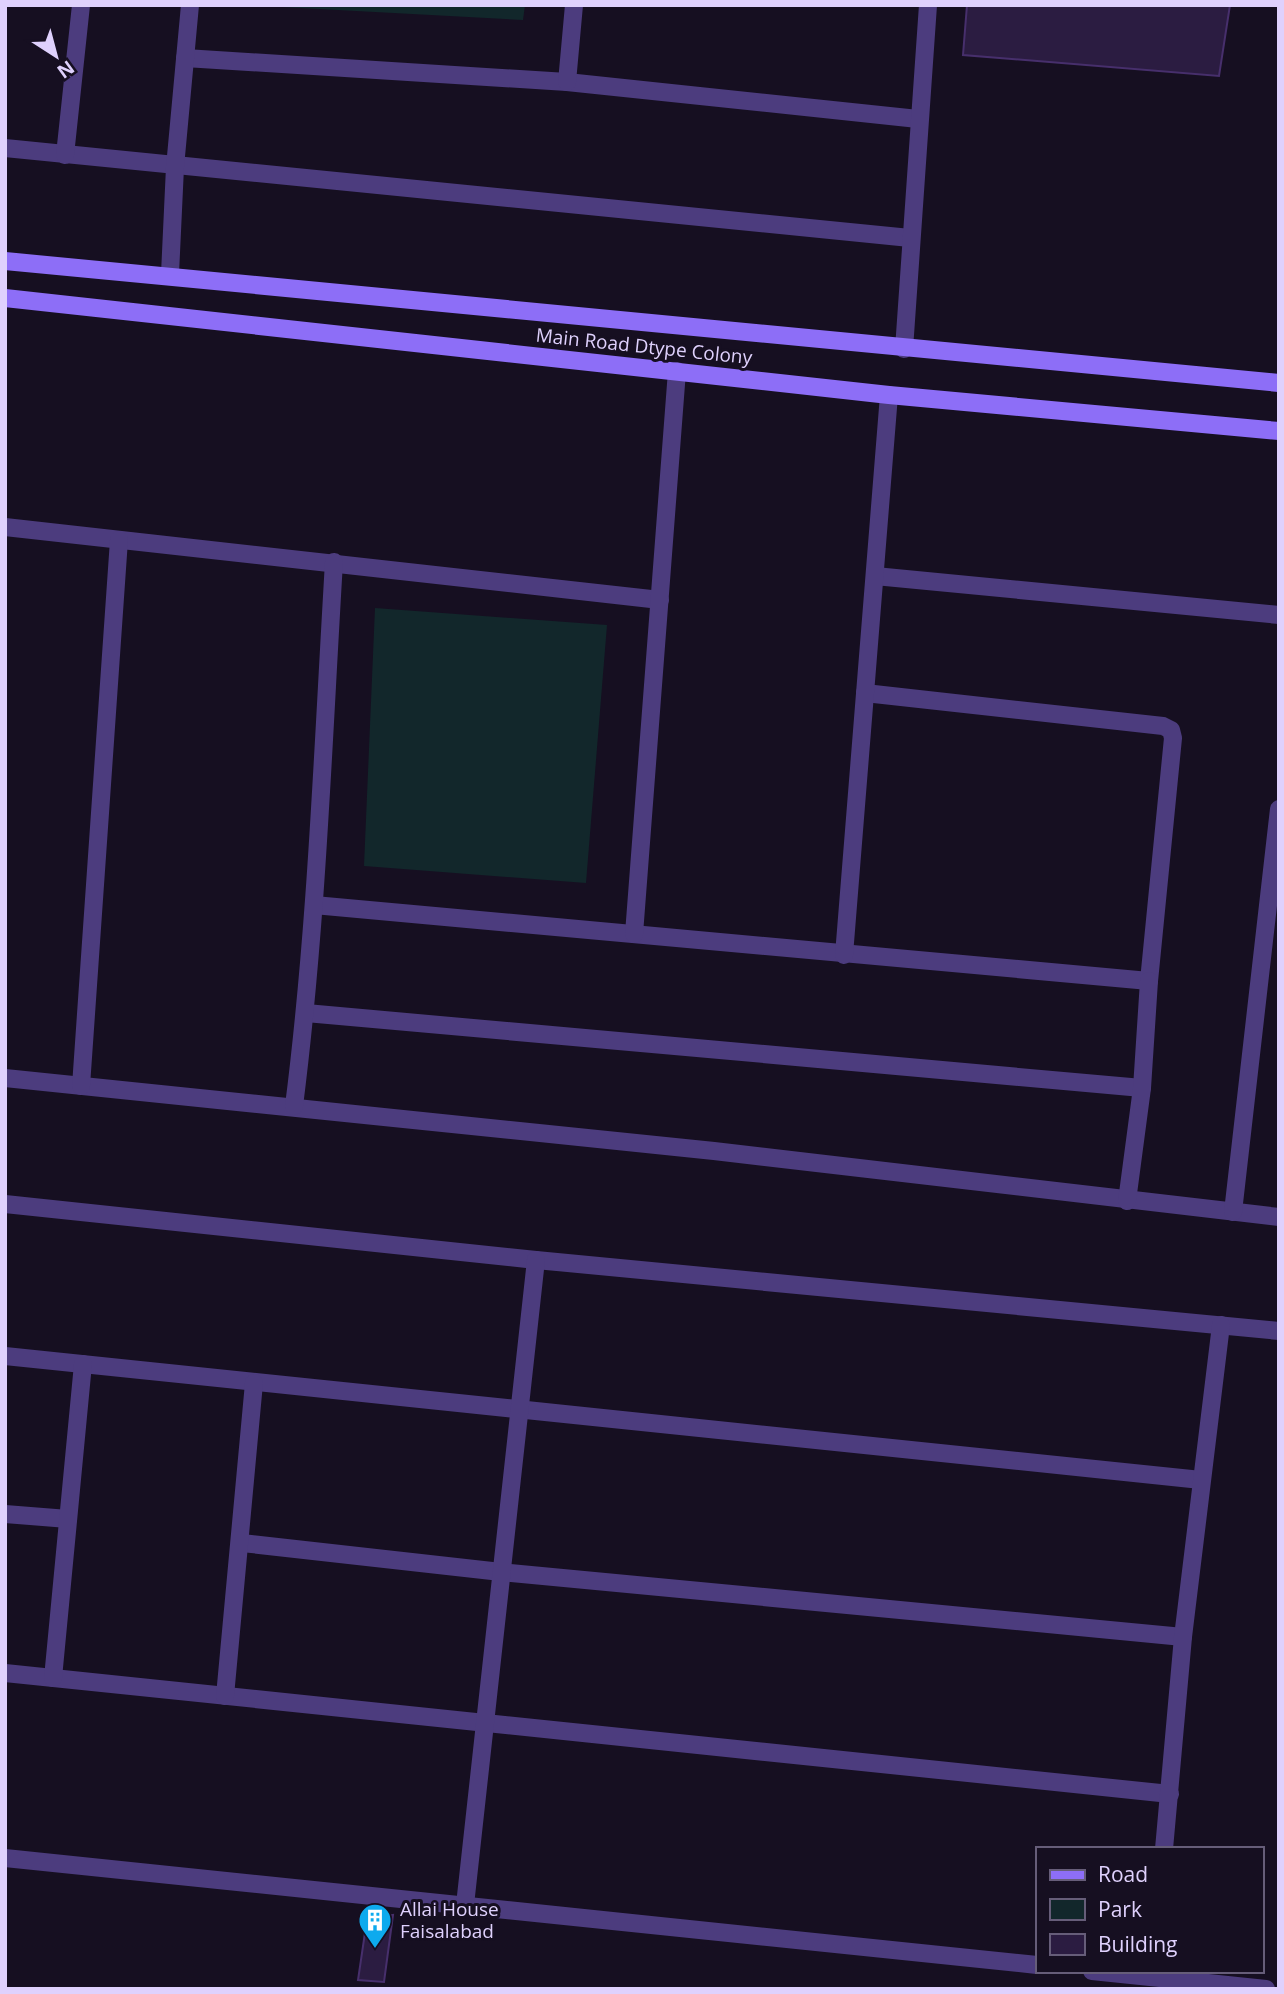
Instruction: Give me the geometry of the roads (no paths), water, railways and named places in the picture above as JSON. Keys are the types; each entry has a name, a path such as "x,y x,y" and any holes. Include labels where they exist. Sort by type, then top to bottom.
{"main road":[{"name":"Main Road Dtype Colony","path":"5,261 170,274 904,349 1279,383"},
{"name":"Main Road Dtype Colony","path":"5,298 889,395 1279,431"}],"street":[{"path":"65,155 81,5"},
{"path":"170,274 175,167 190,5"},
{"path":"567,82 574,5"},
{"path":"904,349 928,5"},
{"path":"185,58 567,82 918,119"},
{"path":"5,148 910,238"},
{"path":"634,934 677,371"},
{"path":"844,955 889,395"},
{"path":"5,527 660,600"},
{"path":"80,1086 119,540"},
{"path":"294,1105 306,1013 314,905 334,562"},
{"path":"875,576 1279,615"},
{"path":"865,693 1163,726 1171,730 1173,738 1149,981 1142,1088 1127,1201"},
{"path":"1233,1212 1279,809"},
{"path":"314,905 1149,981"},
{"path":"306,1013 1142,1088"},
{"path":"5,1078 294,1105 1279,1217"},
{"path":"5,1203 536,1260 1279,1331"},
{"path":"464,1905 536,1260"},
{"path":"1164,1847 1183,1637 1221,1325"},
{"path":"5,1356 1201,1480"},
{"path":"53,1678 83,1364"},
{"path":"225,1696 242,1543 254,1383"},
{"path":"5,1514 68,1519"},
{"path":"242,1543 502,1572 1183,1637"},
{"path":"5,1673 1170,1794"},
{"path":"5,1858 1036,1965"},
{"path":"1107,1973 1266,1989"}],"place":[{"name":"Allai House Faisalabad","path":"375,1950"}]}
